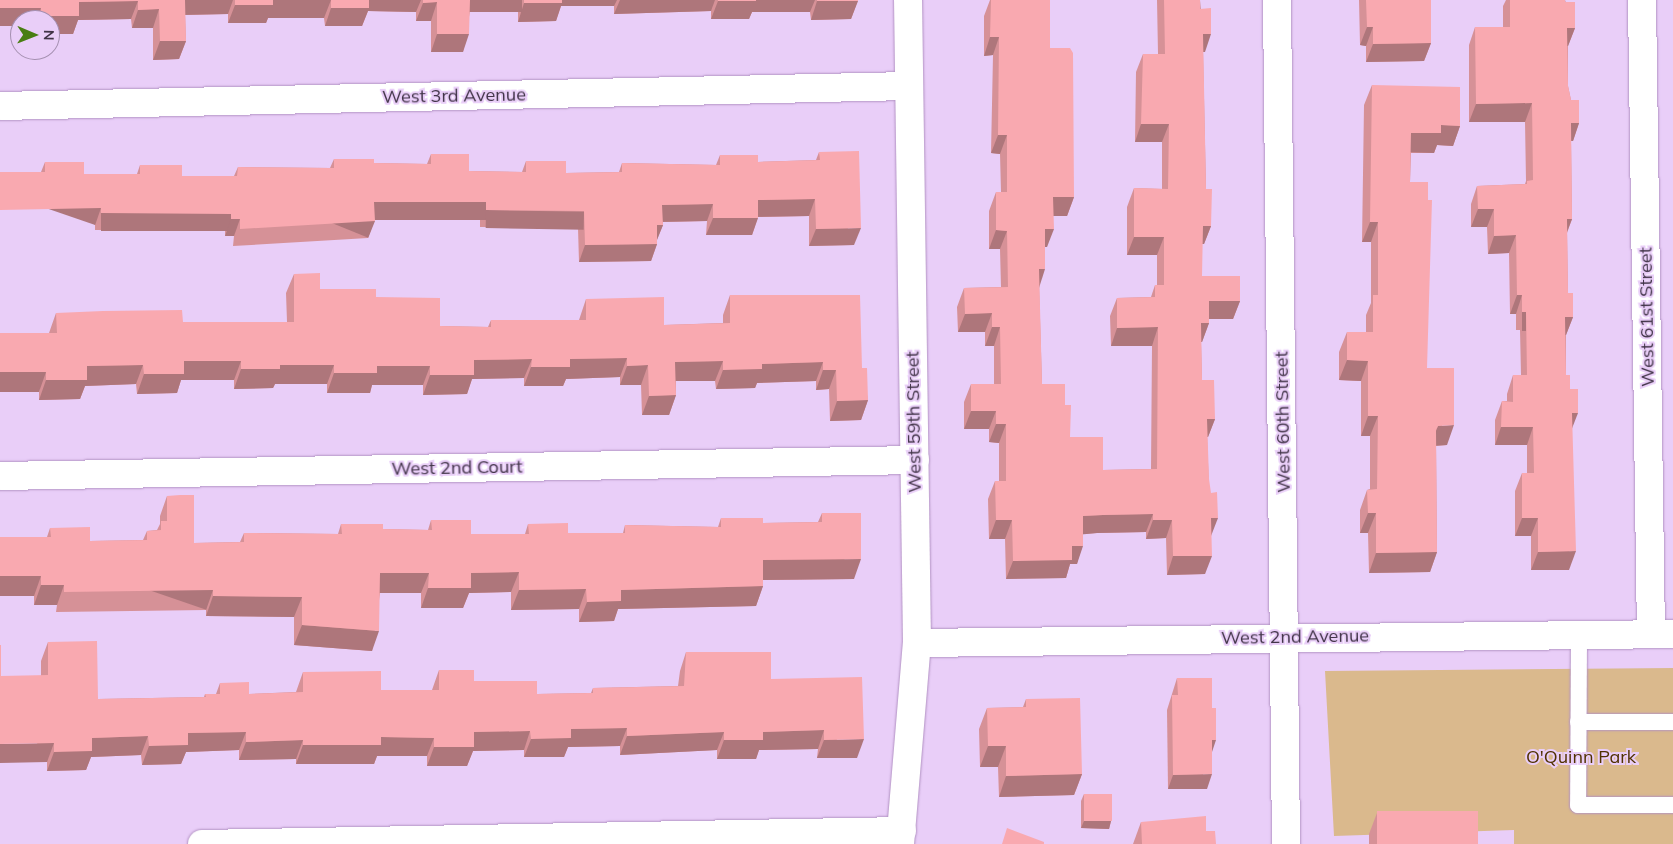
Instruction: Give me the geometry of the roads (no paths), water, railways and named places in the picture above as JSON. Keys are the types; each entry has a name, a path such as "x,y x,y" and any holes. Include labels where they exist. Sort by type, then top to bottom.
{"street":[{"name":"West 59th Street","path":"901,837 917,643 908,0"},
{"name":"West 60th Street","path":"1277,0 1286,637 1286,844"},
{"name":"West 61st Street","path":"1642,0 1662,634"},
{"name":"West 3rd Avenue","path":"0,106 909,86"},
{"name":"West 2nd Court","path":"0,476 915,460"},
{"name":"West 2nd Avenue","path":"917,643 1286,637 1662,634"},
{"path":"202,844 901,837"}],"lane":[{"path":"1578,635 1578,805 1673,806"},
{"path":"1578,722 1673,722"}],"park label":[{"name":"O'Quinn Park","path":"1581,757"}]}
